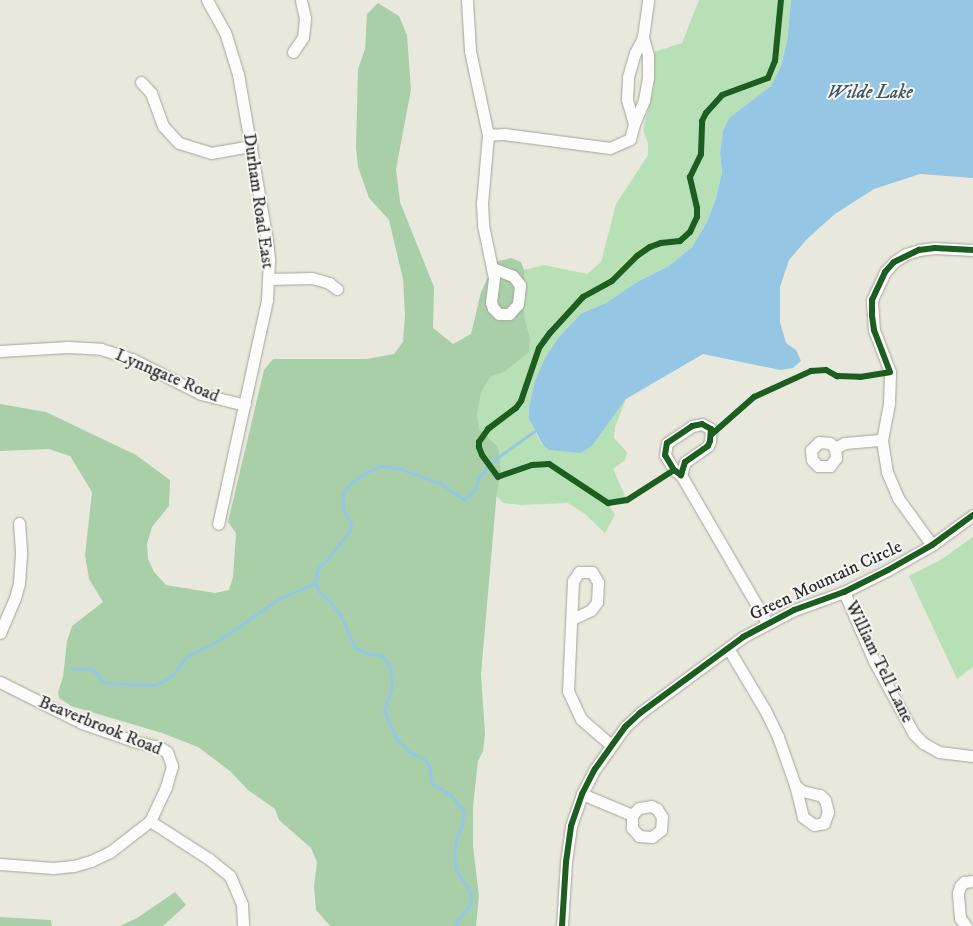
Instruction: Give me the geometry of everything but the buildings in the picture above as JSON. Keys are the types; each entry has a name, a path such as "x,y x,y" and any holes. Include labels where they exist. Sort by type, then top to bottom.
{"street":[{"name":"Durham Road East","path":"207,0 225,32 238,74 267,240 269,279 265,309 218,524"},
{"path":"293,52 302,37 304,28 305,18 301,0"},
{"path":"467,0 470,51 488,135 482,203 483,225 492,268"},
{"path":"634,124 627,99 628,77 635,53 643,37 648,0"},
{"path":"488,135 504,134 610,148 630,139 644,100 648,78 648,55 643,37"},
{"path":"141,82 151,93 163,126 180,143 211,153 251,146"},
{"path":"932,545 898,498 887,472 882,440 891,386 889,366 874,330 872,300 877,286 894,262 906,254 935,248 973,250"},
{"path":"269,279 312,278 329,283 337,288"},
{"name":"Lynngate Road","path":"0,351 68,347 101,349 132,359 201,394 244,405"},
{"path":"681,475 682,468 690,458 708,446 712,434 707,426 702,424 692,426 667,443 666,455 674,470 681,475 767,623"},
{"path":"835,448 845,443 882,440"},
{"name":"Green Mountain Circle","path":"562,926 568,842 582,794 611,745 640,713 728,648 767,623 794,610 844,592 888,570 932,545 973,515"},
{"path":"0,633 19,583 21,566 19,524"},
{"name":"William Tell Lane","path":"844,592 874,661 914,734 923,743 939,752 971,753"},
{"path":"572,619 568,691 581,719 611,745"},
{"path":"728,648 749,681 768,717 795,785"},
{"name":"Beaverbrook Road","path":"0,682 82,723 133,741 159,747 167,752 171,759 171,774 150,821"},
{"path":"582,794 632,815"},
{"path":"0,864 53,868 92,862 130,838 150,821 209,859 230,876 242,904 243,926"},
{"path":"966,926 960,918 958,893 960,886 964,882 973,882"}],"green space":[{"path":"699,0 791,0 787,41 781,66 771,86 729,118 723,131 720,153 722,172 716,198 707,222 692,247 669,266 637,282 606,303 582,313 529,419 542,445 581,453 592,446 626,399 615,427 614,438 627,452 625,460 613,469 627,500 608,503 615,515 605,533 585,514 568,503 521,505 503,503 484,483 473,451 475,382 504,372 530,338 524,315 524,270 544,265 587,274 601,262 616,204 648,155 648,143 643,130 654,86 654,52 682,43"},
{"path":"378,3 399,16 407,35 411,90 396,169 400,202 434,287 433,328 453,344 471,334 481,292 495,262 511,258 521,262 524,270 524,315 530,338 529,352 504,372 490,377 481,392 477,415 479,429 498,447 501,472 497,490 481,674 485,734 483,751 478,761 473,807 473,846 479,896 476,926 330,926 316,910 314,886 317,862 311,848 279,820 275,809 248,790 230,771 198,747 162,733 71,706 59,698 58,692 63,677 67,641 72,626 103,602 89,579 85,555 92,492 70,456 49,449 0,451 0,404 46,412 136,455 170,480 169,506 152,527 147,544 148,559 154,572 166,585 215,593 229,590 233,577 236,533 228,522 264,370 273,359 366,359 394,354 403,342 405,314 403,279 389,220 369,198 358,167 356,148 358,69 365,49 367,14"},
{"path":"973,537 973,667 957,679 909,576 942,559"},
{"path":"175,892 186,905 163,926 120,926 137,918"},
{"path":"0,917 51,920 52,926 0,926"}],"water":[{"name":"Wilde Lake","path":"791,0 973,0 973,178 920,174 874,189 835,214 807,239 789,260 780,287 780,322 786,343 796,350 801,361 793,368 780,370 703,354 626,399 592,446 581,453 549,450 543,445 529,419 529,407 535,381 545,358 559,337 582,313 606,303 637,282 669,266 692,247 707,222 716,198 722,172 720,153 723,131 729,118 771,86 781,66 787,41"}],"waterway":[{"path":"456,926 457,920 471,904 470,892 456,870 454,853 464,812 450,795 431,783 430,768 425,760 409,752 397,740 384,711 392,688 390,667 382,656 367,654 355,648 341,616 319,592 315,583 318,568 327,560 350,531 351,523 343,510 343,492 352,482 367,472 381,466 398,468 440,483 464,499 474,491 479,477 494,460 536,430"},
{"path":"71,669 90,668 97,673 101,680 107,683 155,685 172,676 186,657 219,640 277,600 315,583"}],"cycle path":[{"path":"674,470 627,500 608,503 549,464 532,465 498,477 482,455 479,442 488,429 516,408 521,401 539,348 583,297 612,281 637,256 650,247 661,243 680,241 690,232 697,217 697,208 690,177 701,154 702,121 706,113 722,95 768,78 775,61 781,0"},
{"path":"712,434 754,397 811,371 826,370 837,376 860,377 890,372 874,330 872,316 872,300 885,272 894,262 919,250 935,248 973,250"},
{"path":"702,424 711,429 708,446 685,462 681,475 674,470 665,455 667,443 692,426 702,424"},
{"path":"562,926 566,862 571,826 582,794 595,769 625,727 640,713 743,637 794,610 844,592 888,570 932,545 973,515"}]}
